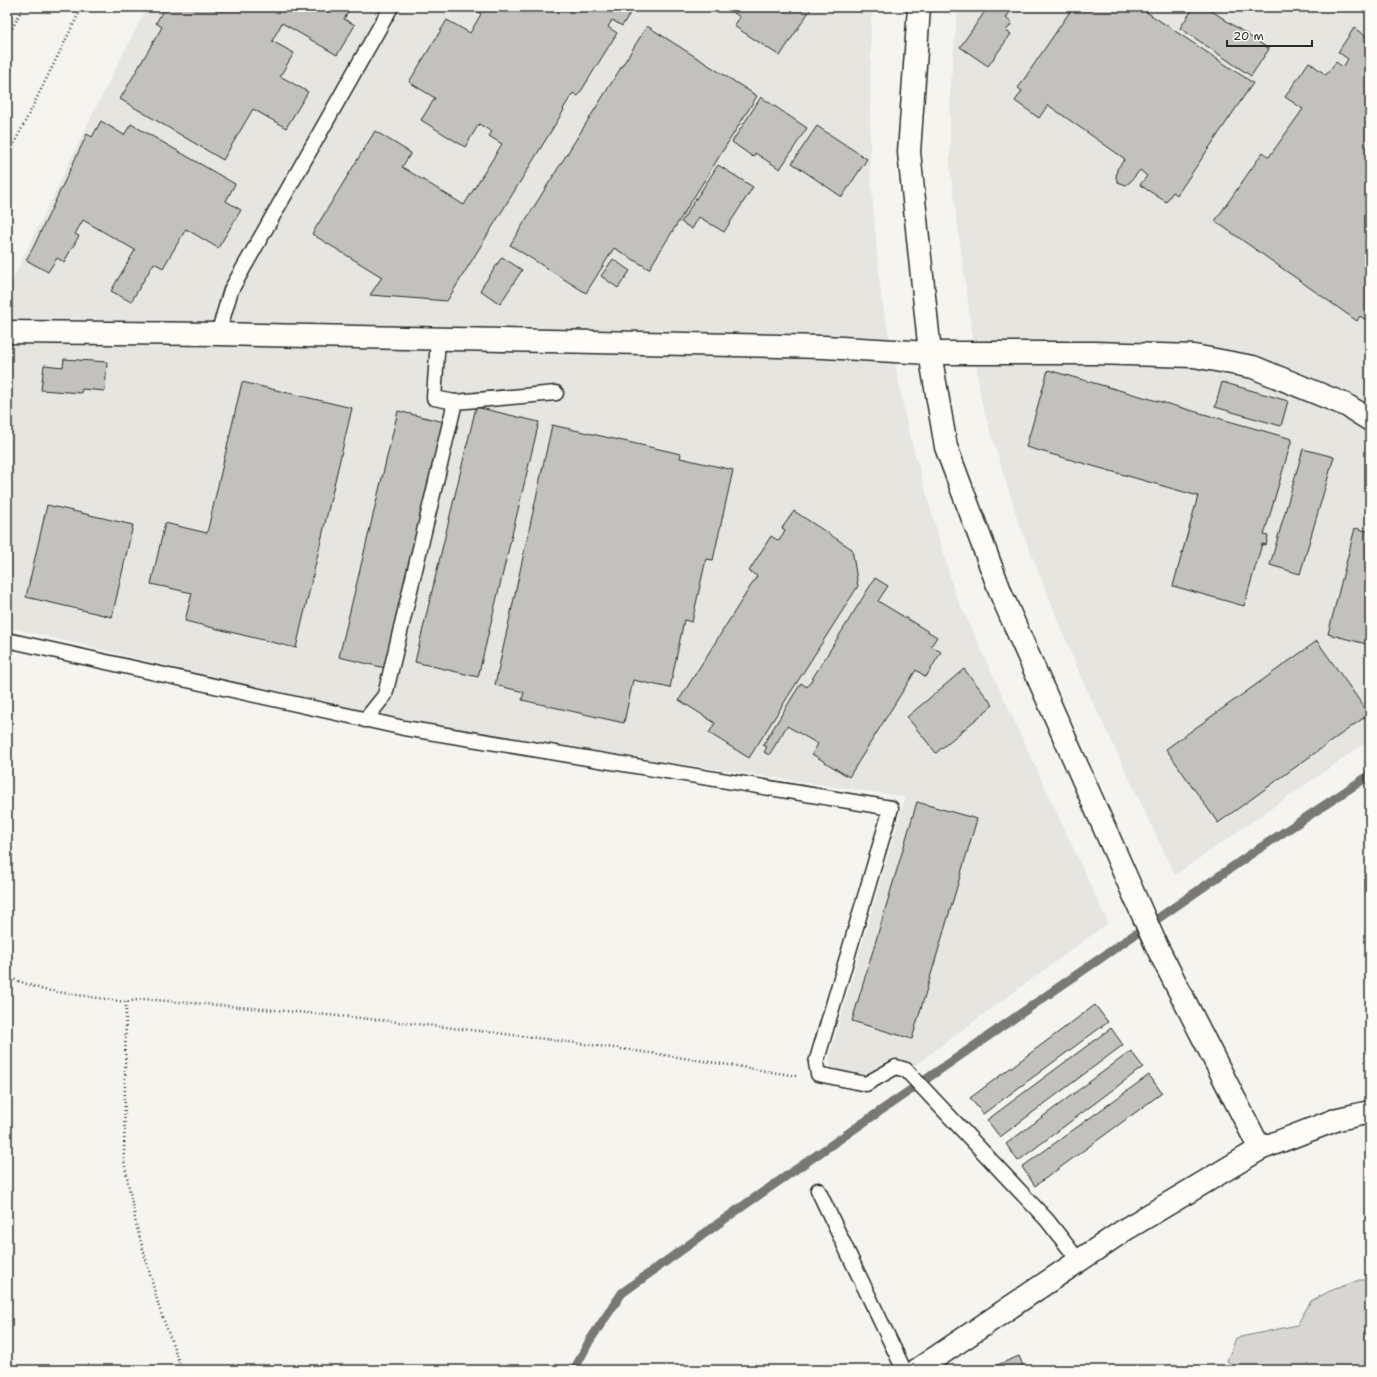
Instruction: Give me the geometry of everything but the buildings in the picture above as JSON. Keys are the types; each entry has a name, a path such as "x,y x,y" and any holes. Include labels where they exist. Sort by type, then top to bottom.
{"street":[{"path":"919,7 909,152 930,352 946,447 1002,596 1157,948 1260,1149"},
{"path":"7,332 218,334 824,347 930,352 1094,353 1194,356 1253,367 1346,405 1370,420"},
{"path":"916,1370 1126,1229 1260,1149 1338,1119 1370,1112"}],"lane":[{"path":"218,334 231,290 391,7"},
{"path":"438,339 434,398 455,402 556,393"},
{"path":"365,720 385,694 455,402"},
{"path":"7,641 404,728 891,808 816,1063 818,1074 866,1084 896,1067 906,1070 1047,1220 1079,1261"},
{"path":"818,1190 904,1370"}],"path":[{"path":"7,39 23,7"},
{"path":"7,158 82,7"},
{"path":"7,976 44,990 126,1002 143,998 365,1018 538,1037 720,1063 805,1078 818,1074"},
{"path":"126,1002 124,1161 136,1224 158,1307 182,1370"}],"shaded area":[{"path":"147,7 873,7 871,20 870,169 881,297 909,433 954,591 1108,923 915,1065 894,1057 863,1076 831,1071 829,1057 905,797 529,741 343,708 7,627 7,291 96,107"},
{"path":"958,7 1370,7 1370,740 1175,875 1080,675 1017,518 981,401 950,167 950,89"},
{"path":"1359,1280 1370,1280 1370,1370 1239,1370 1227,1361 1236,1338 1297,1325 1311,1301 1330,1291"}],"waterway":[{"path":"574,1370 590,1340 622,1293 733,1213 1251,854 1370,775"}]}
